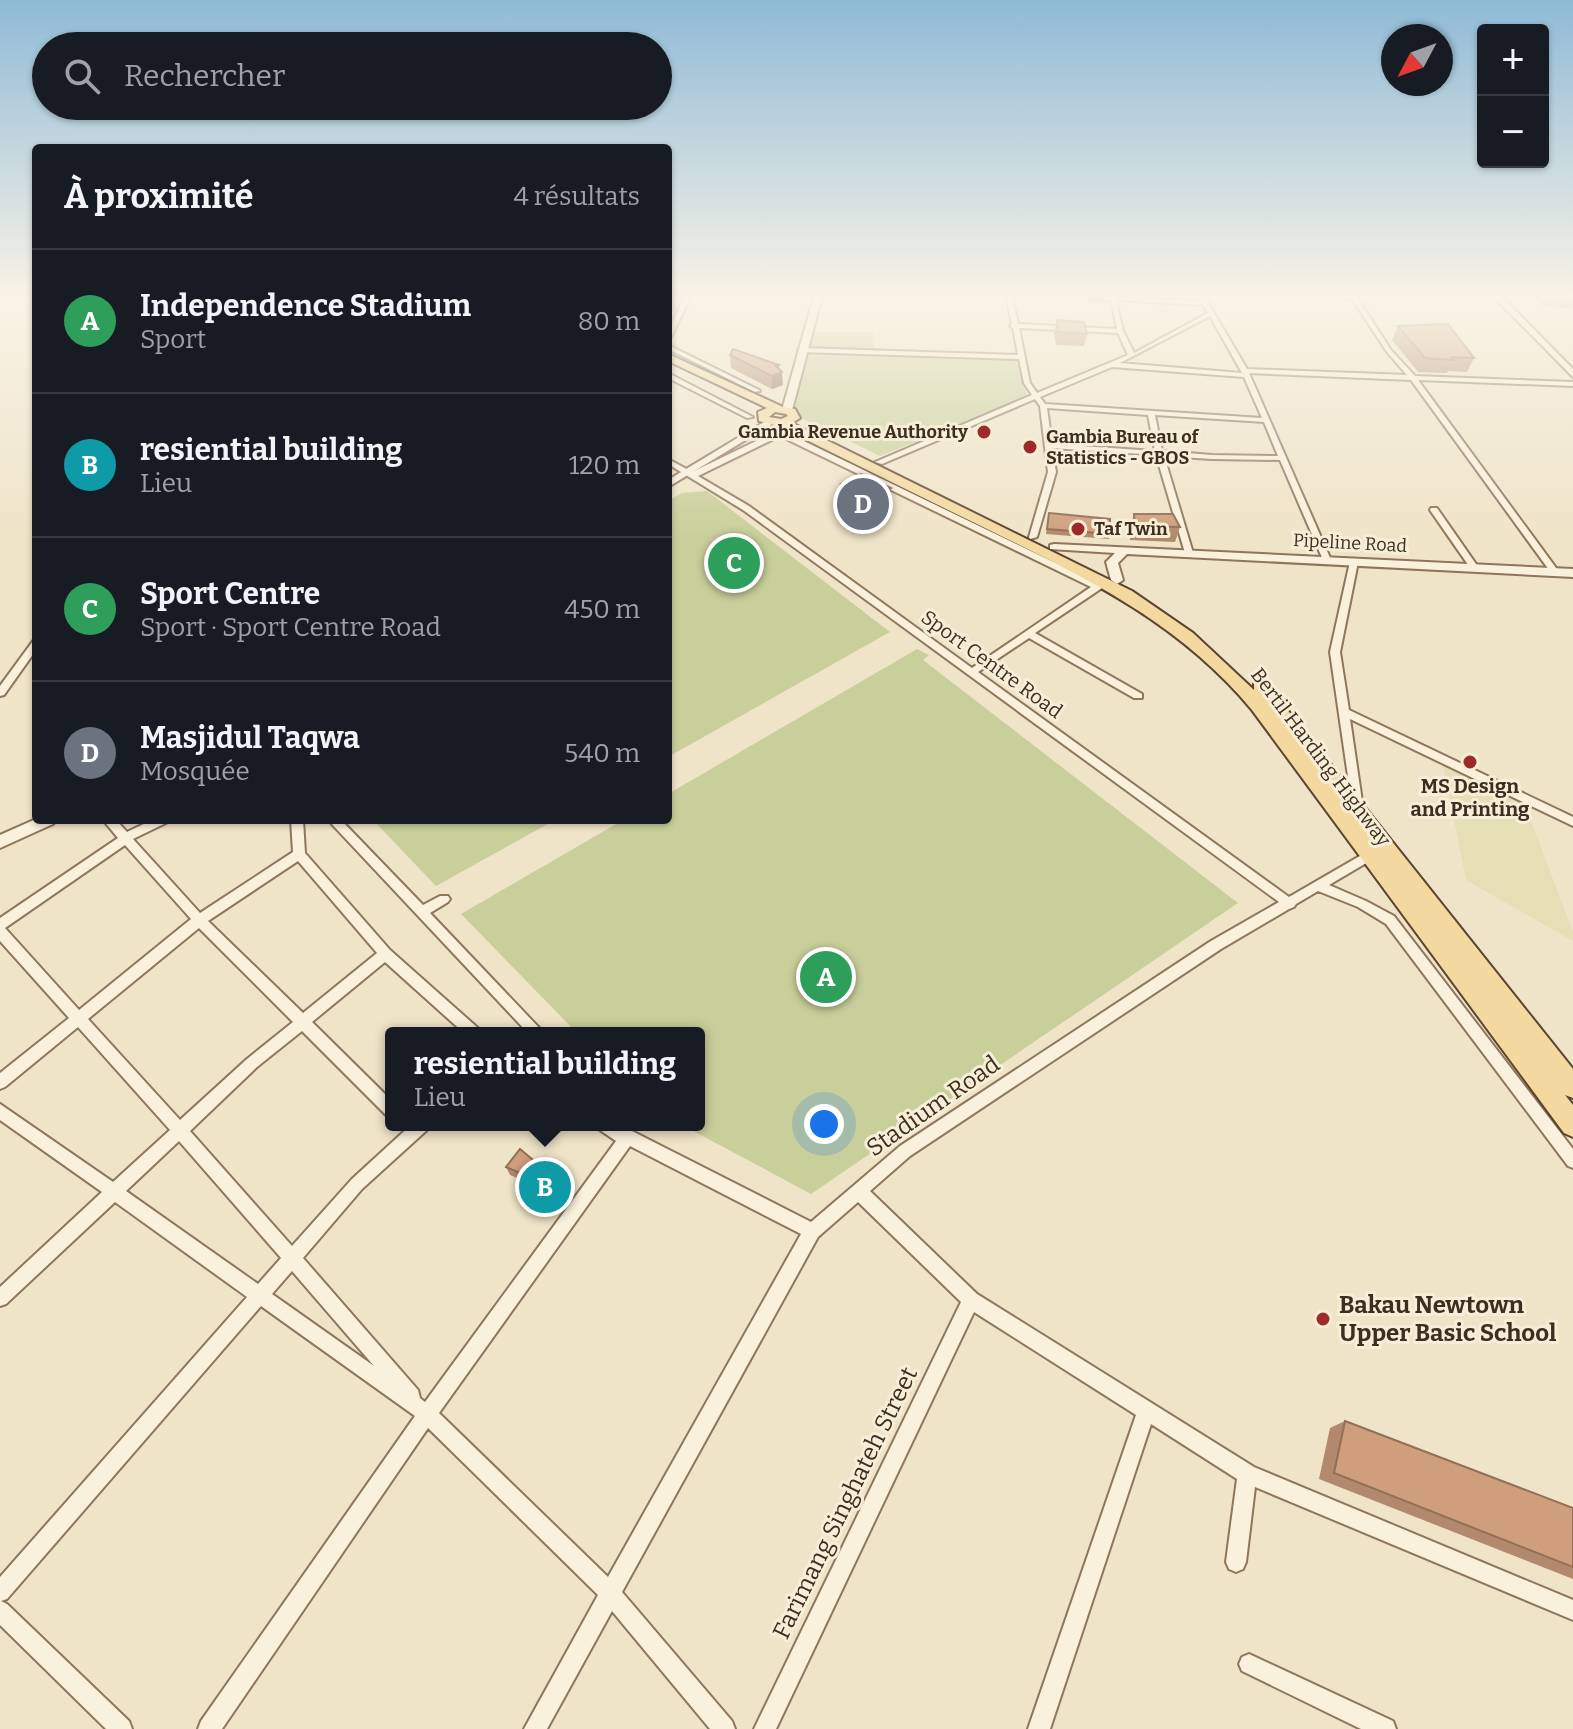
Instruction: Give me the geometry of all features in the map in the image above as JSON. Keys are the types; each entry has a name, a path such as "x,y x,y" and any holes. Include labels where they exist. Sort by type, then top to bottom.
{"main road":[{"name":"Bertil Harding Highway","path":"681,377 779,416 1054,547 1186,633 1243,687 1573,1125"},
{"name":"Bertil Harding Highway","path":"705,377 1106,583 1185,619 1238,665 1357,808 1573,1087"}],"street":[{"path":"673,377 688,382 749,417"},
{"path":"728,377 757,391"},
{"path":"690,473 779,416 792,377"},
{"path":"1026,377 1043,406 1052,472 1033,537"},
{"path":"879,462 1083,377"},
{"path":"1248,377 1327,560"},
{"path":"1369,377 1573,384"},
{"path":"1413,378 1555,572"},
{"path":"672,387 688,382"},
{"path":"1043,406 1266,420"},
{"path":"1151,413 1159,453 1189,553"},
{"path":"672,482 780,433 1106,583"},
{"path":"1049,446 1283,458"},
{"name":"Sport Centre Road","path":"672,463 746,508 1290,904"},
{"path":"1434,510 1474,567"},
{"name":"Pipeline Road","path":"1054,547 1573,573"},
{"path":"972,672 1106,583 1112,562 1125,550"},
{"path":"1354,562 1335,652 1357,808"},
{"path":"905,640 918,632"},
{"path":"1028,633 1138,696"},
{"path":"0,693 32,649"},
{"path":"0,676 17,670"},
{"path":"1344,712 1573,822"},
{"path":"0,842 39,824"},
{"path":"113,824 199,920 300,1024 385,1104"},
{"path":"0,925 126,838 154,824"},
{"path":"297,824 299,854 385,954 467,1027"},
{"path":"338,824 531,1027"},
{"path":"0,1082 199,920 299,854"},
{"name":"Stadium Road","path":"535,1729 812,1231 931,1133 1216,945 1369,856"},
{"path":"1318,886 1362,904 1390,920 1573,1161"},
{"path":"421,912 444,899"},
{"path":"0,932 179,1129 427,1414 612,1595 724,1729"},
{"path":"0,1298 179,1129 385,954"},
{"path":"0,1111 427,1414"},
{"path":"0,1592 357,1184 410,1131"},
{"path":"209,1729 621,1132 812,1231"},
{"path":"858,1191 971,1300 1247,1474 1573,1610"},
{"name":"Farimang Singhateh Street","path":"765,1729 971,1300"},
{"path":"1039,1729 1147,1410"},
{"path":"1236,1562 1247,1474"},
{"path":"0,1611 121,1729"},
{"path":"1249,1664 1385,1729"}],"shaded area":[{"path":"1443,765 1525,805 1573,932 1573,941 1466,880"}],"green space":[{"path":"800,377 1022,377 1028,397 880,456 789,412"},
{"path":"707,491 890,632 672,755 672,499 682,493"},
{"path":"917,649 929,655 923,660 1238,903 811,1194 693,1131 705,1131 705,1027 571,1027 461,914 616,824 672,824 672,792"},
{"path":"377,824 548,824 436,886"}],"building":[{"path":"861,474 891,488 869,499 841,484"},
{"name":"Taf Twin","path":"1049,513 1110,519 1110,534 1047,529"},
{"path":"1134,514 1173,514 1180,527 1135,526"},
{"path":"520,1149 563,1185 543,1206 523,1174 506,1167"},
{"path":"1345,1421 1573,1508 1573,1567 1334,1473"}],"place":[{"name":"Gambia Revenue Authority","path":"984,432"},
{"name":"Gambia Bureau of Statistics - GBOS","path":"1030,447"},
{"name":"Masjidul Taqwa","path":"863,504"},
{"name":"Taf Twin","path":"1078,529"},
{"name":"Sport Centre","path":"734,563"},
{"name":"MS Design and Printing","path":"1470,762"},
{"name":"Independence Stadium","path":"826,977"},
{"name":"resiential building","path":"545,1187"},
{"name":"Bakau Newtown Upper Basic School","path":"1323,1319"}]}
